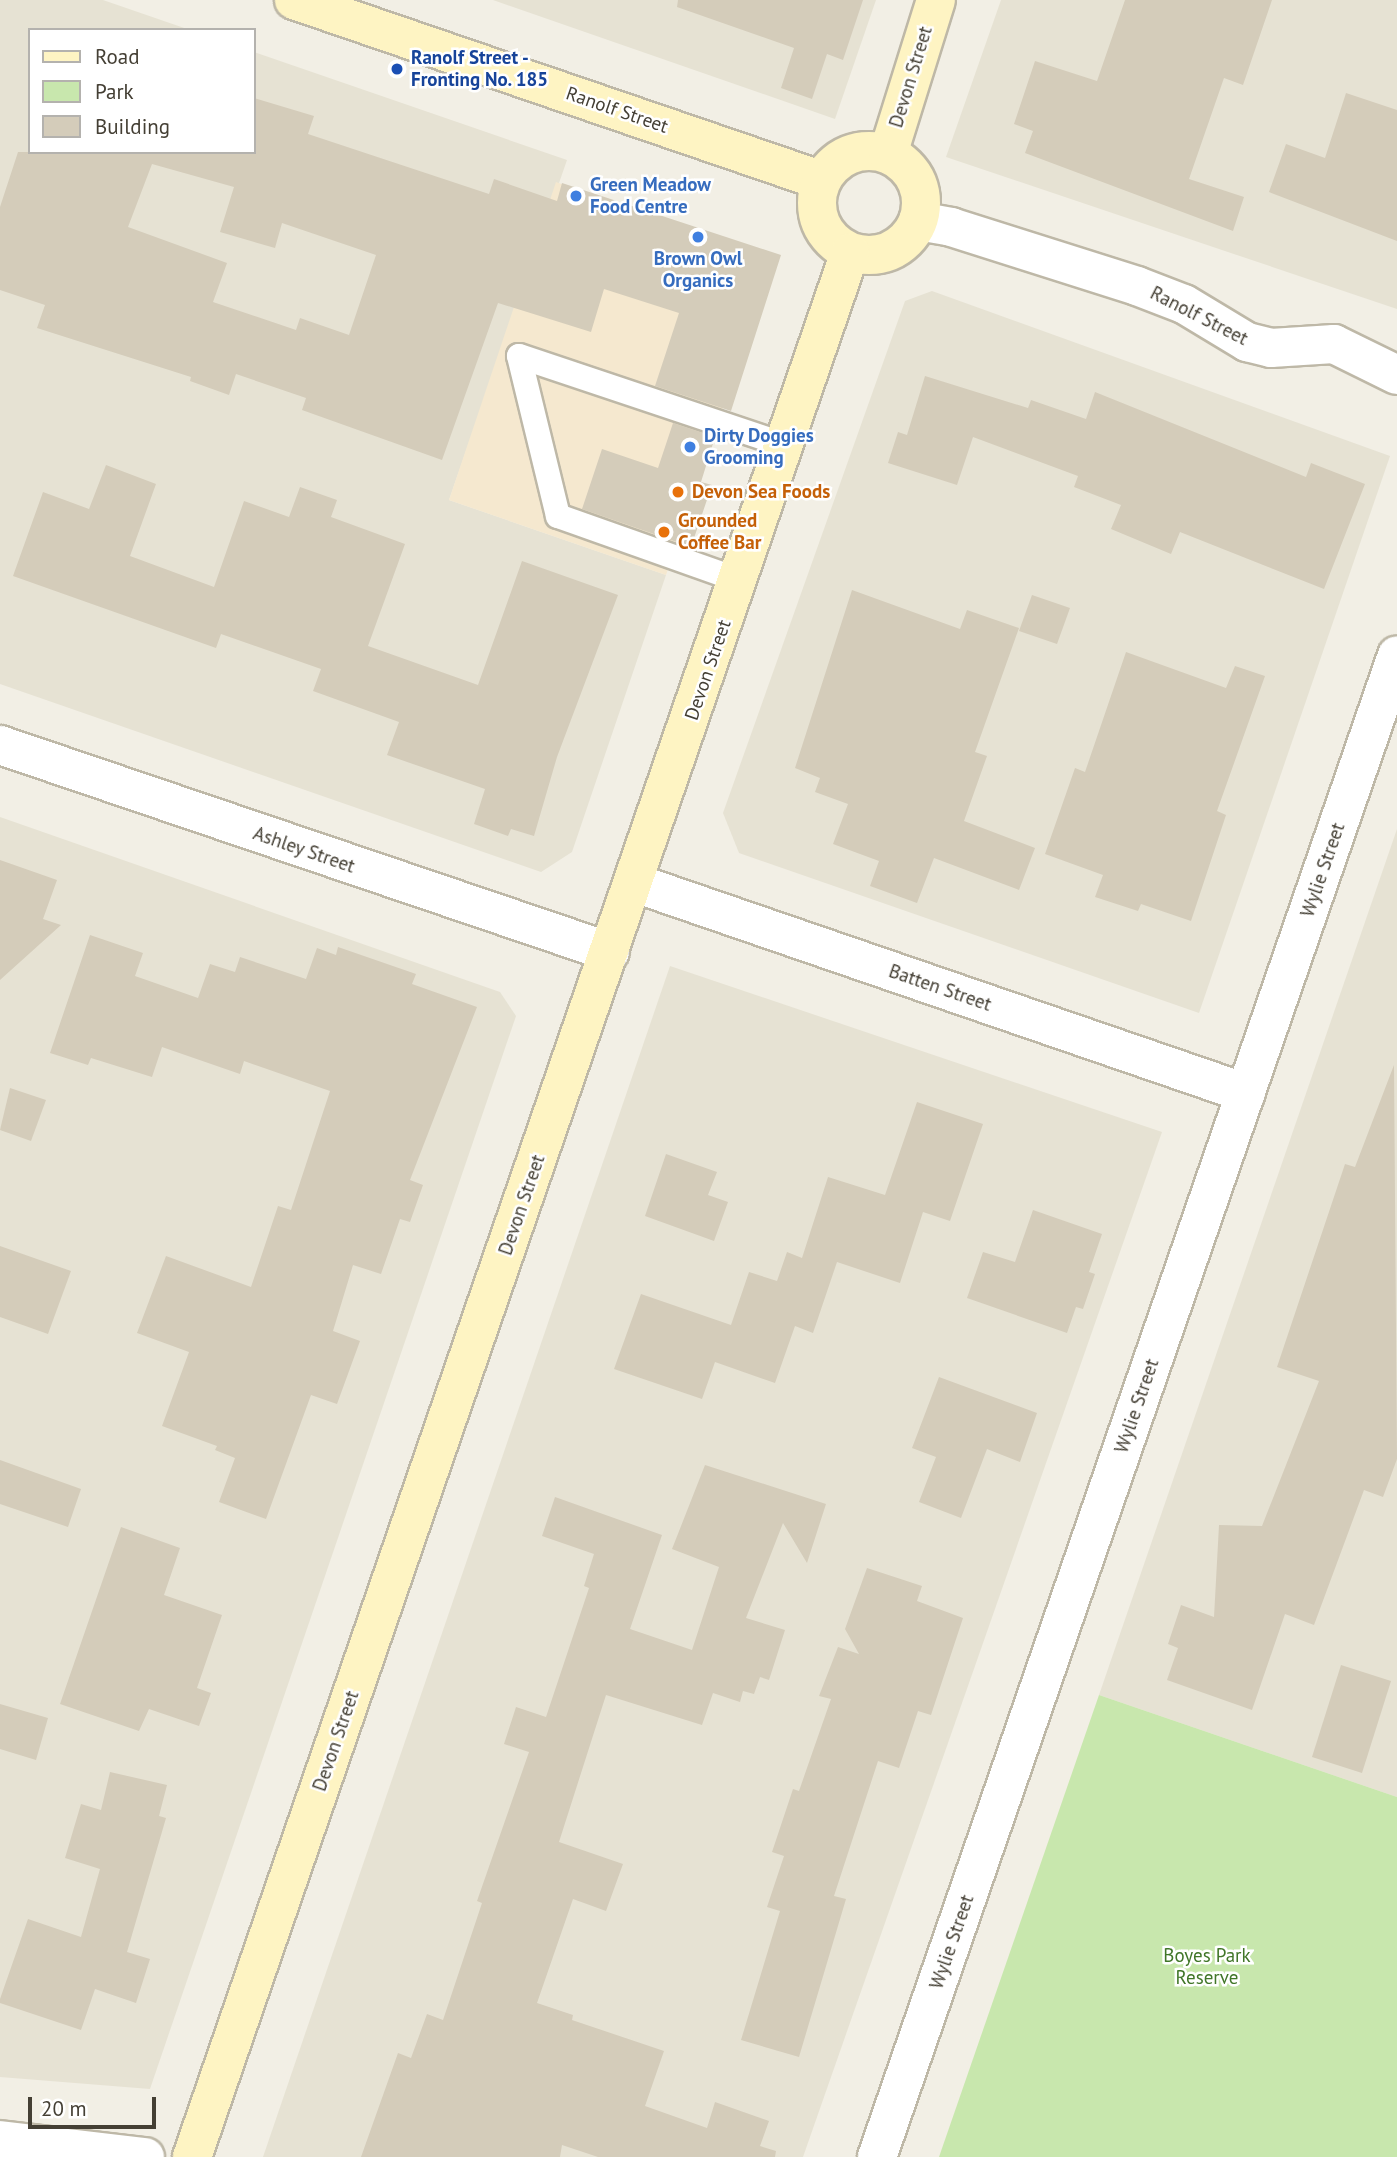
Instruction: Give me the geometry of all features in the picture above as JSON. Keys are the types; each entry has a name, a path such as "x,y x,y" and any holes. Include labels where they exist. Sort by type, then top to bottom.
{"main road":[{"name":"Ranolf Street","path":"294,0 820,180"},
{"name":"Devon Street","path":"888,155 936,0"},
{"path":"862,150 888,155 909,169 918,184 918,221 898,247 866,256 850,252 832,242 818,217 820,180 848,154 862,150"},
{"name":"Devon Street","path":"192,2157 635,883 850,252"}],"street":[{"name":"Ranolf Street","path":"918,221 951,227 1137,286 1184,304 1247,342 1271,348 1334,344 1397,375"},
{"name":"Wylie Street","path":"877,2157 1397,655"},
{"name":"Ashley Street","path":"0,745 610,952"},
{"name":"Batten Street","path":"635,883 1246,1093"},
{"path":"0,2140 145,2157"}],"lane":[{"path":"739,580 558,516 519,356 785,446"}],"shaded area":[{"path":"0,0 103,0 184,28 28,28 28,154 256,154 256,53 567,160 449,500 666,575 572,852 541,872 0,684"},
{"path":"493,0 876,0 835,119"},
{"path":"1001,0 1397,0 1397,309 946,157"},
{"path":"556,182 773,260 666,575 449,500"},
{"path":"932,291 1390,456 1199,1013 739,853 723,813 905,301"},
{"path":"0,817 500,992 516,1016 150,2089 0,2077"},
{"path":"1397,829 1397,1797 1099,1695"},
{"path":"670,966 1162,1132 803,2157 263,2157"}],"green space":[{"name":"Boyes Park Reserve","path":"1099,1695 1397,1797 1397,2157 939,2157"}],"building":[{"path":"678,0 863,0 843,60 827,54 812,99 781,88 794,48 677,7"},
{"path":"1125,0 1272,0 1243,85 1224,78 1189,179 1244,197 1233,231 1025,153 1033,131 1014,124 1035,61 1097,81"},
{"path":"1346,93 1397,110 1397,241 1269,192 1286,144 1325,158"},
{"path":"256,99 314,116 308,134 489,194 494,179 557,201 562,183 781,255 731,411 655,386 679,313 604,289 591,332 498,303 442,460 302,410 306,398 236,374 229,395 190,381 191,377 37,328 45,305 0,290 0,207 18,152 256,154","holes":["152,164 234,187 220,232 275,248 282,223 376,255 349,335 300,318 296,330 213,302 227,263 128,227"]},
{"path":"925,376 1028,408 1031,400 1086,419 1095,392 1306,477 1311,463 1365,484 1324,589 1180,532 1171,554 1111,529 1121,505 1074,487 1078,476 973,437 957,485 888,463 898,432 907,435"},
{"path":"673,423 715,437 701,482 712,485 691,547 582,509 602,449 658,468"},
{"path":"106,465 156,484 130,556 214,587 244,501 289,517 300,487 337,500 331,517 405,544 368,646 478,685 522,561 618,595 557,757 534,836 511,829 508,836 474,824 485,789 387,755 399,722 313,691 321,669 221,634 216,648 13,576 43,492 89,509"},
{"path":"852,590 960,629 967,610 1019,628 975,752 987,756 964,821 1035,848 1019,890 934,858 917,903 870,886 879,861 833,844 848,804 815,792 820,778 795,768"},
{"path":"1032,595 1070,608 1057,644 1019,631"},
{"path":"1126,652 1226,688 1235,666 1265,676 1217,811 1226,815 1191,921 1141,904 1138,911 1095,897 1103,875 1045,854 1075,768 1085,772"},
{"path":"0,860 57,880 43,919 61,925 0,980"},
{"path":"90,935 143,953 135,976 198,998 210,964 235,972 240,957 306,979 317,948 336,955 338,947 416,974 412,984 477,1007 410,1180 423,1185 410,1222 400,1219 381,1274 353,1265 333,1331 360,1341 337,1404 311,1395 266,1519 219,1502 235,1458 215,1450 217,1446 162,1426 189,1352 137,1333 166,1256 251,1287 278,1206 291,1210 330,1091 244,1061 240,1074 162,1047 152,1077 91,1058 88,1065 50,1053"},
{"path":"1394,1065 1397,1459 1383,1497 1364,1490 1314,1625 1285,1614 1252,1710 1167,1680 1178,1648 1168,1644 1181,1605 1214,1617 1219,1525 1262,1526 1319,1381 1277,1367 1345,1164 1355,1167"},
{"path":"10,1088 46,1100 31,1141 0,1130"},
{"path":"917,1102 983,1124 950,1221 923,1212 900,1283 837,1262 813,1333 795,1326 775,1383 715,1362 702,1399 614,1369 641,1294 731,1325 749,1272 777,1281 787,1252 802,1258 828,1177 885,1195"},
{"path":"666,1154 717,1172 708,1195 728,1202 714,1241 645,1216"},
{"path":"1033,1210 1102,1234 1089,1272 1095,1274 1083,1309 1076,1307 1067,1333 967,1298 983,1252 1015,1262"},
{"path":"0,1246 71,1271 48,1334 0,1317"},
{"path":"939,1377 1037,1413 1020,1462 987,1449 961,1518 919,1502 936,1457 912,1448"},
{"path":"0,1460 81,1489 68,1527 0,1504"},
{"path":"705,1465 826,1504 807,1563 783,1523 746,1618 785,1630 769,1680 760,1677 754,1694 743,1691 740,1702 713,1693 702,1725 606,1695 559,1842 623,1864 606,1911 573,1899 537,2003 573,2015 572,2020 664,2051 645,2106 707,2128 715,2102 769,2121 760,2146 776,2151 775,2157 598,2157 562,2145 560,2157 361,2157 398,2053 411,2058 427,2014 443,2020 482,1903 477,1901 529,1752 504,1744 516,1707 546,1717 589,1588 584,1586 594,1554 542,1536 555,1497 662,1535 630,1629 692,1650 719,1567 672,1549"},
{"path":"121,1527 180,1548 164,1595 222,1615 197,1688 211,1693 199,1726 149,1709 139,1731 60,1704"},
{"path":"867,1568 922,1586 917,1601 963,1618 931,1715 918,1711 899,1768 878,1761 834,1896 846,1899 799,2057 741,2040 780,1911 767,1907 784,1856 772,1852 793,1789 799,1791 831,1699 819,1696 838,1647 859,1654 845,1629"},
{"path":"1341,1665 1391,1681 1362,1773 1312,1757"},
{"path":"0,1704 48,1718 36,1760 0,1749"},
{"path":"110,1772 167,1785 159,1816 166,1818 127,1952 150,1959 136,2003 95,1989 81,2030 0,2003 0,1999 28,1919 81,1937 100,1869 65,1858 81,1804 101,1810"}],"place":[{"name":"Ranolf Street - Fronting No. 185","path":"397,69"},
{"name":"Green Meadow Food Centre","path":"576,196"},
{"name":"Brown Owl Organics","path":"698,237"},
{"name":"Dirty Doggies Grooming","path":"690,447"},
{"name":"Devon Sea Foods","path":"678,492"},
{"name":"Grounded Coffee Bar","path":"664,532"}]}
